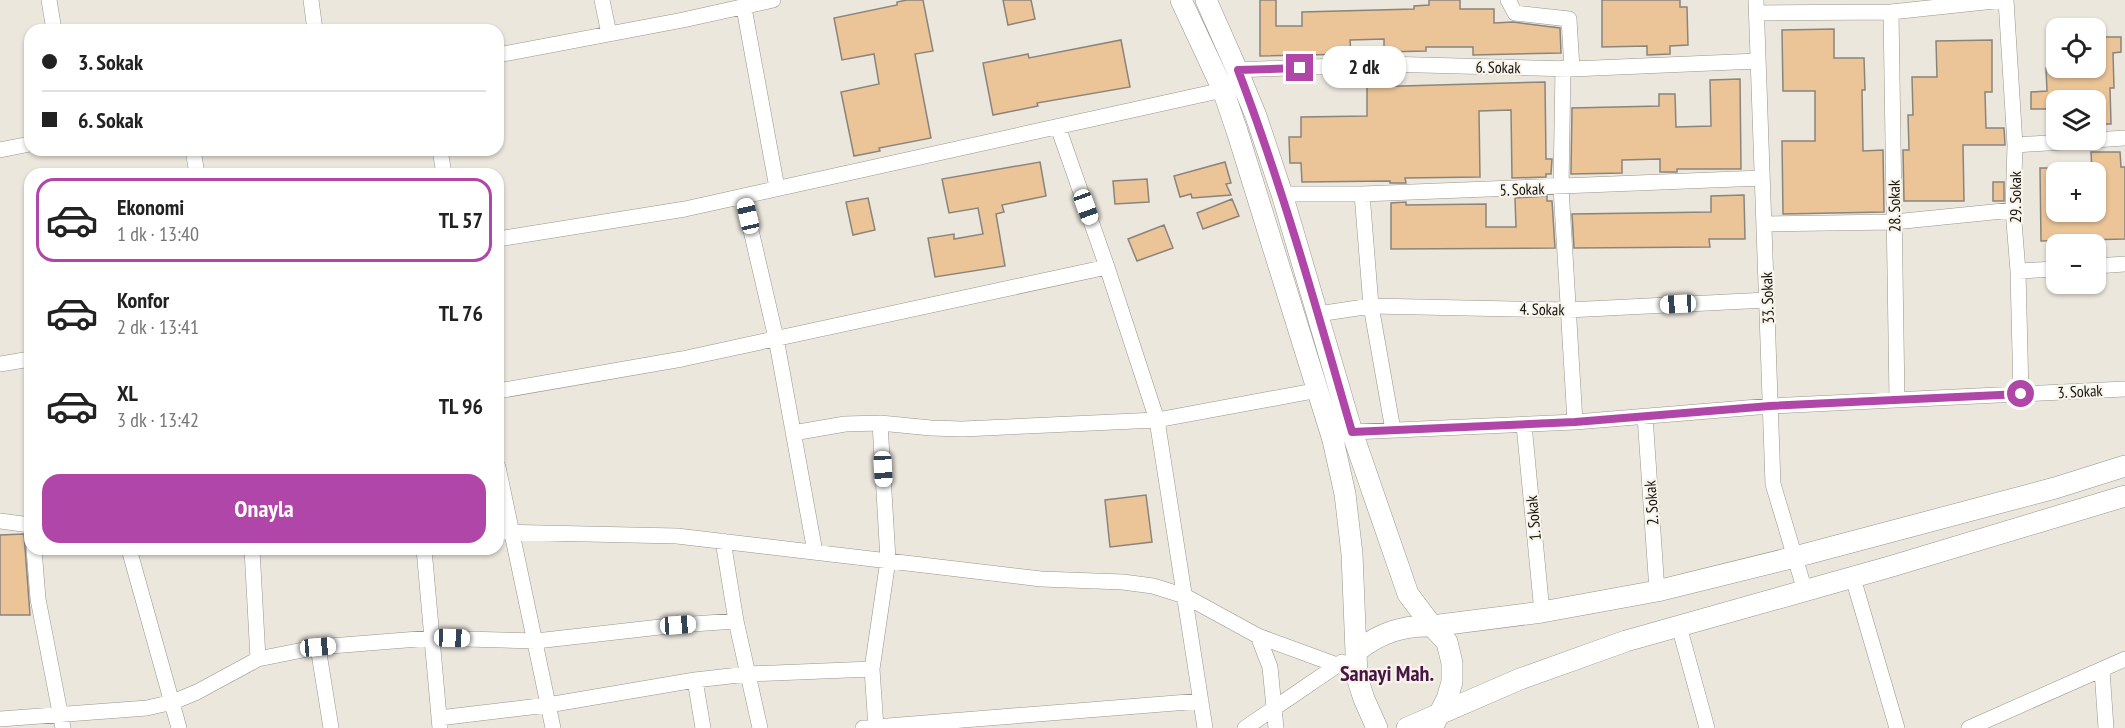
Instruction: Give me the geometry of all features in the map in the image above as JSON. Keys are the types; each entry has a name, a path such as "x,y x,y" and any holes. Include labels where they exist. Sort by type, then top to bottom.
{"street":[{"path":"49,0 53,24"},
{"path":"311,0 314,24"},
{"path":"602,0 609,34"},
{"path":"504,54 744,8 773,0"},
{"path":"1180,0 1223,90 1333,440 1345,494 1352,554 1357,677 1377,728"},
{"path":"1206,0 1256,116 1282,194 1352,432 1408,594 1432,626 1448,642 1452,663 1452,682 1447,699 1435,721"},
{"path":"1508,0 1515,13 1569,20 1561,187 1575,422"},
{"path":"1756,6 1891,12 2005,0"},
{"name":"29. Sokak","path":"2005,0 2015,145 2013,210 2018,271 2021,394"},
{"name":"33. Sokak","path":"1756,6 1773,484 1805,591"},
{"path":"744,8 777,188"},
{"name":"28. Sokak","path":"1891,12 1896,400"},
{"name":"6. Sokak","path":"1238,70 1383,64 1568,68 1758,61"},
{"path":"504,238 743,196 1223,90"},
{"path":"1058,127 1158,420 1205,728"},
{"path":"2015,145 2125,138"},
{"path":"0,150 24,145"},
{"name":"5. Sokak","path":"1282,194 1362,194 1762,178"},
{"path":"1362,194 1371,306 1393,430"},
{"path":"743,196 776,338 815,552"},
{"path":"1764,224 1894,222 2013,210"},
{"path":"2106,265 2125,264"},
{"path":"504,390 682,358 1107,267"},
{"path":"2018,271 2046,269"},
{"name":"4. Sokak","path":"1318,314 1371,306 1568,310 1767,300"},
{"path":"0,364 24,360"},
{"name":"3. Sokak","path":"1352,432 1575,422 1770,406 2125,389"},
{"path":"793,433 845,424 880,423 962,429 1158,420 1318,390"},
{"name":"2. Sokak","path":"1645,416 1657,591"},
{"path":"880,423 888,560 872,669 872,727 1201,701"},
{"name":"1. Sokak","path":"1524,424 1542,612"},
{"path":"1245,728 1370,640 1390,631 1414,625 1432,626 1542,612 1657,591 2055,488 2125,466"},
{"path":"1407,728 1435,721 1573,658 1678,626 1853,578 2125,496"},
{"path":"0,522 24,524"},
{"path":"553,728 536,641 505,532 677,536 1041,579 1123,582 1153,586 1185,596 1258,636 1337,665"},
{"path":"723,541 736,621 760,728"},
{"path":"34,555 38,599 62,722"},
{"path":"131,555 179,728"},
{"path":"252,555 258,659"},
{"path":"424,555 439,723 694,680 748,674 872,669"},
{"path":"1853,578 1897,728"},
{"path":"0,719 62,722 147,708 173,702 197,692 258,659 318,647 431,638 536,641 736,621"},
{"path":"1678,626 1707,728"},
{"path":"1258,636 1270,667 1276,728"},
{"path":"318,647 331,728"},
{"path":"1969,728 2125,659"},
{"path":"2102,670 2106,728"},
{"path":"694,680 703,728"}],"building":[{"path":"923,0 933,51 915,54 931,138 879,148 880,151 854,156 841,92 879,84 874,54 842,60 834,18 897,5 897,2"},
{"path":"1003,0 1031,0 1035,19 1008,25"},
{"path":"1260,0 1276,0 1276,26 1302,26 1302,12 1414,9 1414,6 1429,5 1429,0 1460,0 1460,9 1494,9 1494,23 1513,22 1560,28 1561,53 1473,55 1473,47 1426,47 1426,51 1384,52 1384,39 1350,40 1351,54 1260,56"},
{"path":"1602,0 1680,0 1680,7 1687,7 1688,45 1670,46 1670,54 1647,55 1647,46 1602,47"},
{"path":"1834,29 1834,58 1864,58 1863,151 1883,150 1884,212 1783,214 1782,141 1815,141 1815,91 1783,91 1782,30"},
{"path":"2106,37 2121,37 2121,52 2113,53 2114,88 2110,88 2111,124 2106,124 2106,90 2047,90 2046,78 2106,78"},
{"path":"1121,40 1130,87 1037,103 1038,106 993,115 983,63 1028,54 1029,58"},
{"path":"1992,40 1992,92 1985,92 1986,128 2004,128 2005,145 1963,145 1964,201 1904,201 1903,150 1909,150 1908,115 1913,115 1912,77 1937,77 1936,41"},
{"path":"1740,79 1741,169 1677,169 1677,172 1660,172 1660,159 1622,160 1622,173 1571,174 1572,108 1659,106 1659,94 1675,94 1676,127 1711,126 1710,80"},
{"path":"1545,82 1546,159 1552,159 1551,174 1546,174 1546,177 1512,178 1511,110 1479,111 1480,177 1405,178 1406,183 1390,183 1390,181 1302,182 1301,163 1290,163 1289,137 1301,137 1301,117 1367,116 1367,87"},
{"path":"2046,91 2046,109 2031,109 2031,92"},
{"path":"2091,152 2120,152 2121,167 2125,167 2125,239 2106,239 2106,234 2046,234 2046,241 2041,241 2040,168 2046,168 2046,222 2106,222 2106,162 2092,162"},
{"path":"1040,162 1046,196 1002,205 1004,212 996,214 1005,266 935,277 928,238 954,234 954,239 983,234 978,208 949,213 942,179"},
{"path":"1225,162 1231,183 1226,184 1231,195 1192,198 1191,194 1180,197 1174,176"},
{"path":"1147,179 1149,202 1115,204 1113,181"},
{"path":"1993,182 2004,182 2004,201 1993,201"},
{"path":"1744,195 1745,239 1709,239 1710,247 1574,248 1572,214 1711,212 1711,196"},
{"path":"1547,196 1547,201 1552,201 1555,248 1391,249 1391,203 1406,202 1406,205 1486,204 1486,227 1516,227 1515,198"},
{"path":"868,198 875,230 853,235 846,202"},
{"path":"1232,199 1239,216 1203,229 1197,213"},
{"path":"1164,225 1173,248 1137,261 1128,239"},
{"path":"1146,495 1152,542 1110,547 1105,500"},
{"path":"24,534 30,615 0,615 0,535"}],"district":[{"name":"Sanayi Mah.","path":"1387,673"}],"route":[{"path":"1300,68 1238,70 1282,194 1352,432 1575,422 1770,406 2021,394"}]}
